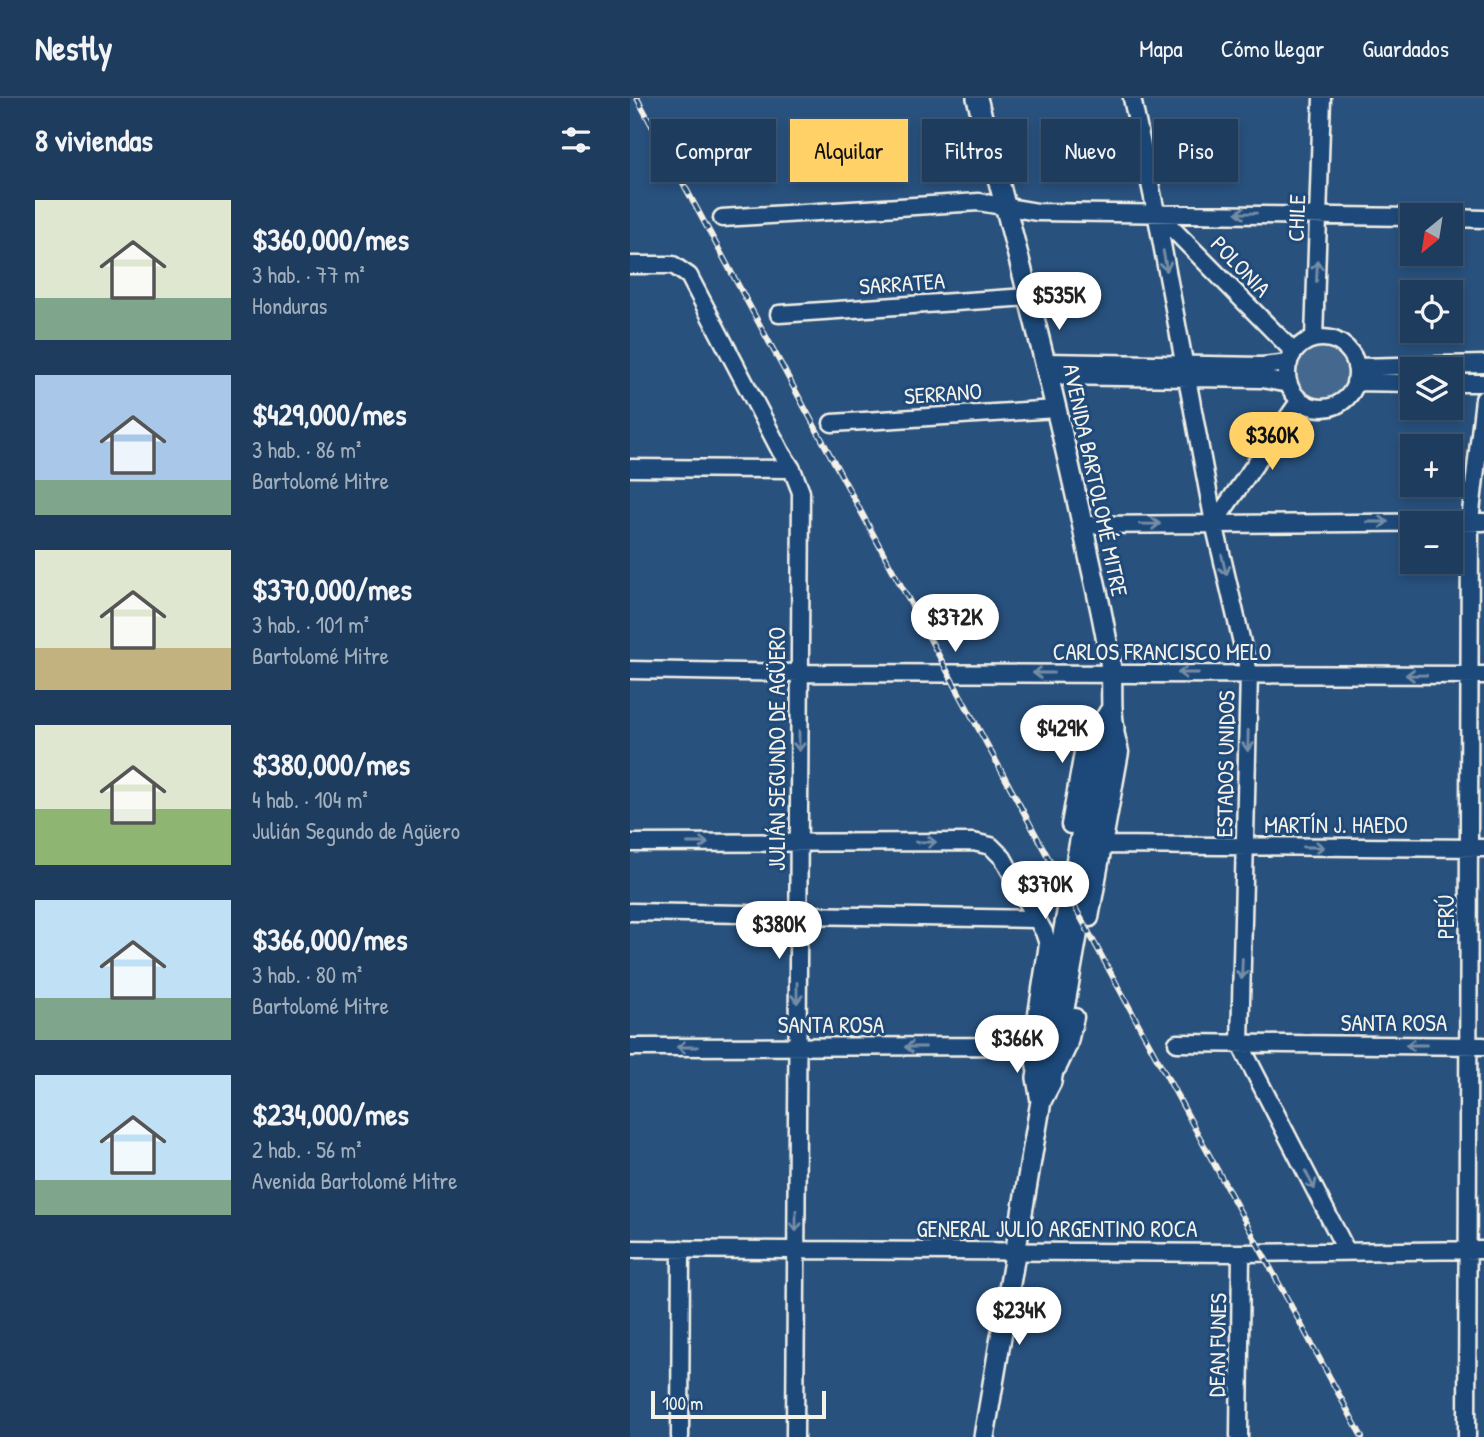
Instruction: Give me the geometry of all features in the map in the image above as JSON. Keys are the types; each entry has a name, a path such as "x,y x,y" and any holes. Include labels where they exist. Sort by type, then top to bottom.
{"main road":[{"name":"AVENIDA BARTOLOMÉ MITRE","path":"977,98 1048,369 1112,673 1108,722 984,1437"}],"street":[{"name":"ESTADOS UNIDOS","path":"1132,98 1214,523 1249,673 1240,1044 1346,1250"},
{"name":"CHILE","path":"1314,339 1322,98"},
{"path":"722,218 979,202 1037,212 1400,217"},
{"name":"POLONIA","path":"1156,212 1291,358"},
{"path":"1463,218 1484,219"},
{"name":"JULIÁN SEGUNDO DE AGÜERO","path":"630,265 673,265 689,276 781,453 792,469 800,492 795,1437"},
{"name":"SARRATEA","path":"779,314 1028,297"},
{"path":"1325,338 1345,347 1352,356 1356,374 1351,392 1334,406 1312,406 1300,400 1289,384 1287,373 1291,358 1306,342 1314,339 1325,338"},
{"path":"1048,369 1185,371 1262,366 1291,358"},
{"path":"1356,374 1484,364"},
{"path":"1185,371 1289,384"},
{"path":"1356,374 1400,381"},
{"path":"1463,383 1484,383"},
{"name":"PERÚ","path":"1467,1437 1467,1250 1476,1046 1477,522 1484,399"},
{"path":"1214,523 1300,400"},
{"name":"SERRANO","path":"832,423 1057,409"},
{"path":"630,468 792,469"},
{"path":"1082,525 1477,522"},
{"name":"CARLOS FRANCISCO MELO","path":"630,670 1476,675"},
{"path":"1070,825 1084,747 1108,722 1120,752 1090,918"},
{"path":"630,843 973,842 991,846 1003,858 1045,936 1047,954 1032,1046 1044,1080"},
{"name":"MARTÍN J. HAEDO","path":"1103,845 1476,848"},
{"path":"630,912 1037,919"},
{"path":"1044,1080 1069,1046 1075,1017"},
{"name":"SANTA ROSA","path":"1177,1043 1476,1046"},
{"name":"SANTA ROSA","path":"630,1046 1032,1046"},
{"name":"GENERAL JULIO ARGENTINO ROCA","path":"630,1249 1241,1253 1484,1250"},
{"path":"680,1437 681,1249"},
{"name":"DEAN FUNES","path":"1239,1437 1241,1253"}],"shaded area":[{"path":"1316,343 1328,343 1347,356 1352,373 1350,385 1339,398 1328,403 1316,403 1297,390 1292,379 1292,367 1305,348"}],"railway":[{"path":"637,98 1362,1437"}]}
